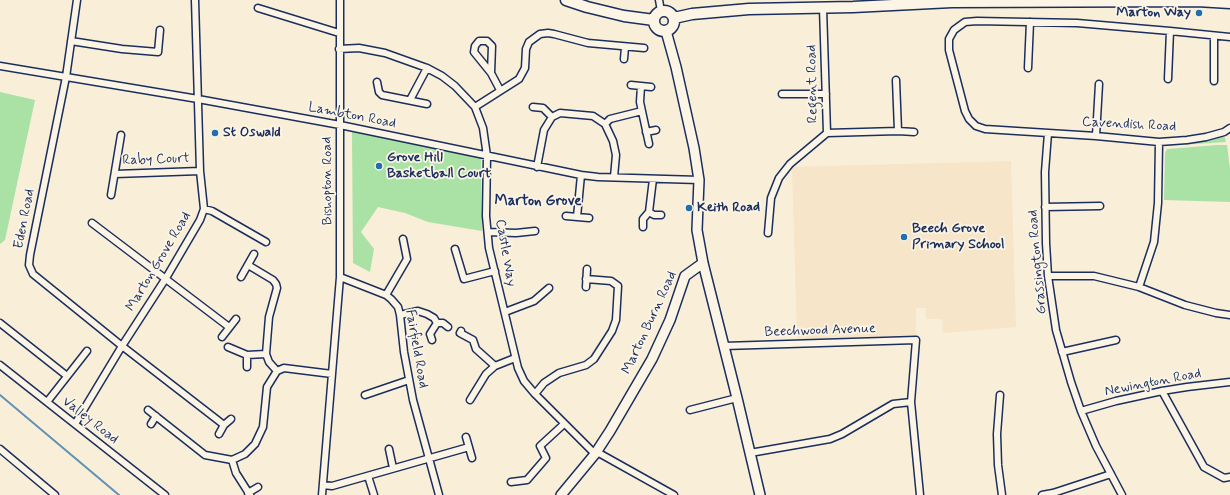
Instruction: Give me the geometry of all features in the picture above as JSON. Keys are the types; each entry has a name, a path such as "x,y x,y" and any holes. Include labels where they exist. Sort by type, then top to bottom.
{"main road":[{"path":"566,0 624,16 654,20"},
{"path":"674,18 692,14 750,10 952,2 1197,1 1230,3"},
{"path":"661,11 668,11 674,18 672,28 666,31 657,28 654,20 656,14 661,11"}],"street":[{"name":"Eden Road","path":"77,0 66,77 29,264 33,274 122,346 224,425"},
{"name":"Marton Grove Road","path":"75,424 122,346 166,278 200,220 204,209 200,171 193,0"},
{"name":"Bishopton Road","path":"340,0 340,277"},
{"path":"659,0 661,11"},
{"path":"258,8 339,33"},
{"name":"Regent Road","path":"768,232 771,198 779,178 790,164 827,133 823,8"},
{"name":"Cavendish Road","path":"1030,22 965,22 954,30 949,39 949,50 965,111 969,119 976,126 985,130 1096,136 1159,142 1206,137 1224,132 1230,128"},
{"path":"1028,68 1030,22 1077,23 1230,37"},
{"path":"71,41 122,50 158,52 160,30"},
{"path":"666,31 676,67 694,148 699,180 697,230 703,263 760,495"},
{"path":"1168,78 1170,31"},
{"path":"475,107 523,75 526,49 529,42 540,34 554,34 588,43 644,48"},
{"path":"1214,36 1214,81"},
{"path":"491,73 492,46 486,41 479,41 475,46 474,52 491,73 500,90"},
{"path":"624,59 625,46"},
{"name":"Castle Way","path":"339,49 359,48 385,53 427,68 442,76 455,86 475,107 483,128 487,156 486,216 489,248 515,358 524,381 564,424 596,453 674,495"},
{"name":"Lambton Road","path":"0,66 198,99 340,125 581,175 699,180"},
{"path":"410,100 427,68"},
{"path":"896,80 898,131"},
{"path":"378,82 379,92 382,95 427,104"},
{"path":"1096,136 1099,84"},
{"path":"631,85 651,87"},
{"path":"641,86 640,102 649,144"},
{"path":"782,94 826,94"},
{"path":"533,108 543,108 552,117"},
{"path":"605,124 610,119 642,112"},
{"path":"537,167 544,130 552,117 560,113 593,116 605,124 613,141 616,155 614,177"},
{"path":"646,132 656,130"},
{"path":"827,133 914,132"},
{"name":"Grassington Road","path":"1048,133 1045,172 1045,207 1048,276 1056,330 1080,411 1096,446 1122,495"},
{"name":"Raby Court","path":"111,195 121,135"},
{"path":"1139,287 1154,242 1158,203 1159,142"},
{"name":"Raby Court","path":"114,174 200,171"},
{"path":"577,217 581,175"},
{"path":"643,227 644,219 649,212 652,179"},
{"path":"1045,207 1100,206"},
{"path":"204,209 212,211 266,242"},
{"path":"649,212 661,215"},
{"path":"566,216 589,218"},
{"path":"92,223 166,278 229,328"},
{"path":"488,232 516,233 535,231"},
{"path":"386,295 406,259 403,239"},
{"path":"455,249 464,279 495,271"},
{"path":"241,277 254,254"},
{"name":"Marton Burn Road","path":"561,495 596,453 652,359 670,320 685,276 703,263"},
{"path":"248,265 273,280 276,284 277,288 269,317 266,354 269,362 277,371"},
{"path":"586,287 587,269"},
{"path":"1048,276 1094,276 1139,287 1185,305 1230,315"},
{"path":"322,495 340,277"},
{"name":"Fairfield Road","path":"340,277 386,295 398,307 409,380 428,458 439,495"},
{"path":"535,394 544,384 559,373 586,365 594,359 612,331 616,320 618,286 611,281 586,279"},
{"path":"505,312 534,301 549,288"},
{"path":"400,315 418,312 427,314 434,318 437,323"},
{"path":"222,337 236,319"},
{"path":"0,323 67,376"},
{"path":"437,323 443,323 448,327"},
{"path":"432,340 430,334 437,323"},
{"path":"461,331 460,333 473,340 476,349 495,366"},
{"name":"Beechwood Avenue","path":"724,346 916,340 911,402"},
{"path":"1062,352 1116,340"},
{"path":"228,347 247,354 266,354"},
{"path":"47,402 87,351"},
{"path":"247,354 247,367"},
{"path":"470,400 486,374 495,366 515,358"},
{"name":"Valley Road","path":"0,365 165,495"},
{"path":"148,410 205,455 232,460 245,454 255,444 263,427 267,387 277,371 284,368 332,374"},
{"path":"365,395 409,380"},
{"name":"Newington Road","path":"1080,411 1162,391 1230,382"},
{"path":"1162,391 1204,467 1224,478 1230,477"},
{"path":"1000,395 997,434 998,465 1002,495"},
{"path":"690,410 737,398"},
{"path":"750,454 830,439 842,434 893,404 911,402 920,495"},
{"path":"151,424 156,416"},
{"path":"219,434 224,425 231,419"},
{"path":"511,482 527,480 546,458 540,446 564,424"},
{"path":"466,437 472,458"},
{"path":"323,485 332,486 469,447"},
{"path":"0,449 55,495"},
{"path":"388,449 393,468"},
{"path":"232,460 236,474 249,494 258,487"},
{"path":"1042,495 1053,494 1111,474"},
{"path":"368,476 374,495"}],"shaded area":[{"name":"Beech Grove Primary School","path":"1011,161 1016,327 943,333 942,319 926,319 926,308 916,308 916,335 797,339 792,167"}],"green space":[{"path":"0,92 35,100 5,240 0,244"},
{"path":"352,131 481,158 482,231 428,222 405,213 378,207 361,232 374,249 370,272 353,263"},
{"path":"1224,135 1226,142 1164,146 1167,144"},
{"path":"1227,145 1230,168 1230,202 1164,200 1165,153 1167,149"}],"waterway":[{"path":"0,395 119,495"}],"place":[{"name":"Marton Way","path":"1199,13"},
{"name":"St Oswald","path":"215,133"},
{"name":"Grove Hill Basketball Court","path":"379,166"},
{"name":"Keith Road","path":"689,208"},
{"name":"Beech Grove Primary School","path":"904,237"}],"district":[{"name":"Marton Grove","path":"538,202"}]}
